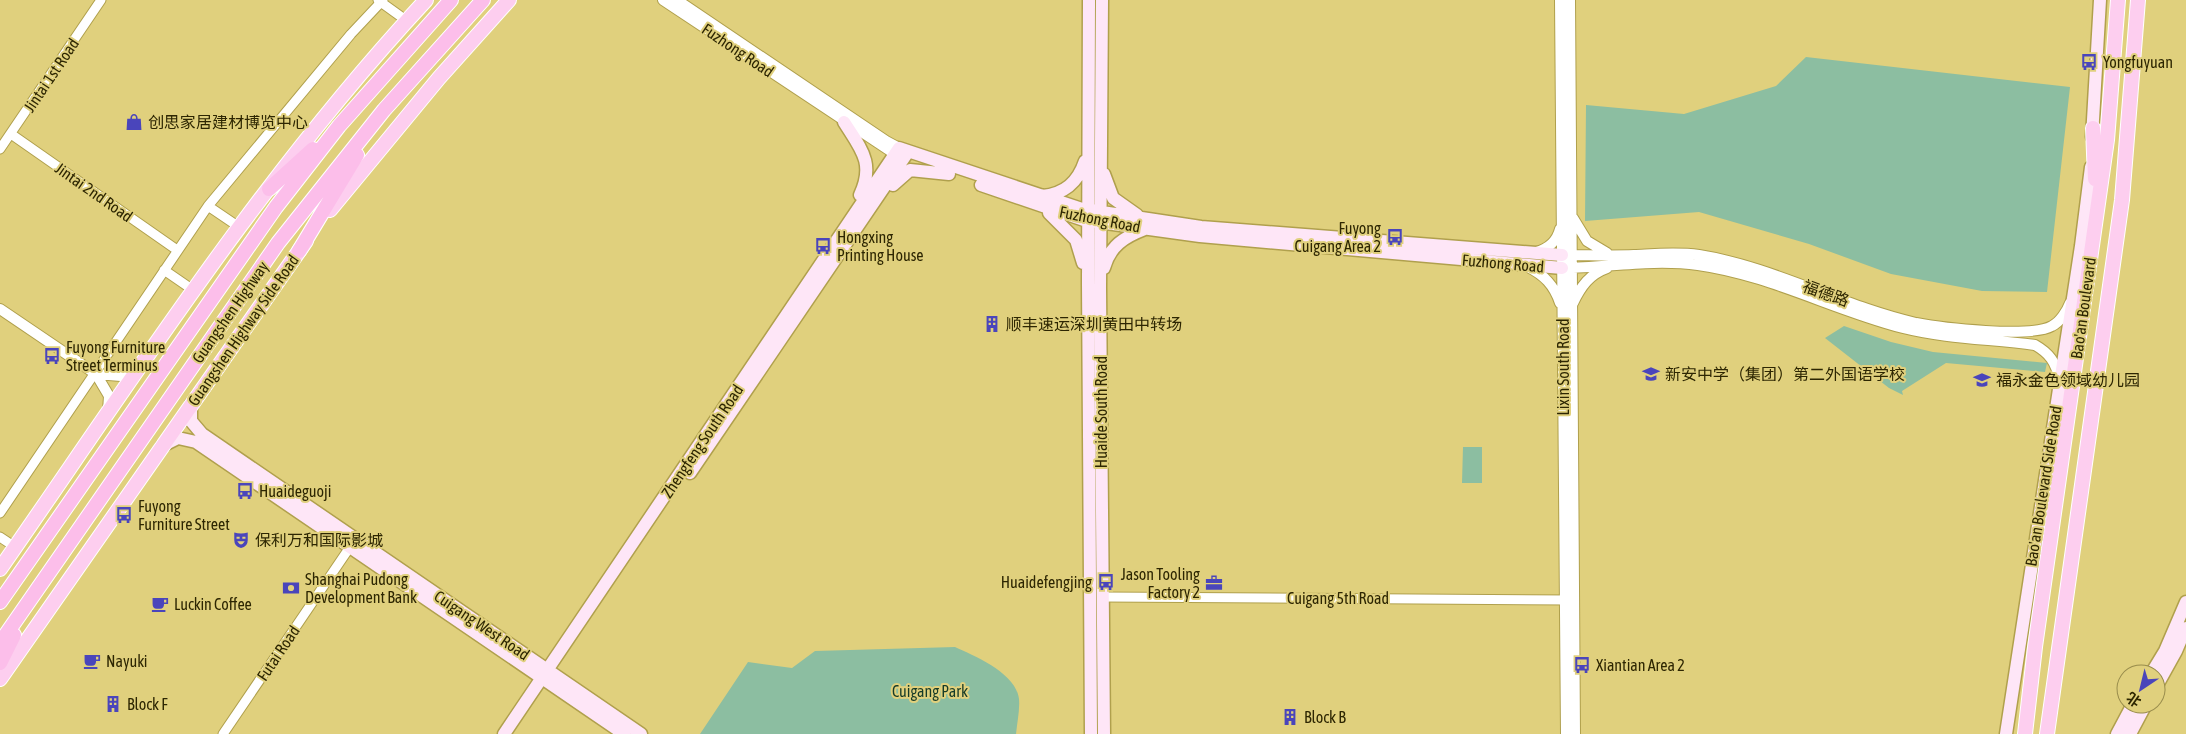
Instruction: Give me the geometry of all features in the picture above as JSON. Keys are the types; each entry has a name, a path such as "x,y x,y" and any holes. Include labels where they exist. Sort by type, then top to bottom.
{"highway":[{"name":"Guangshen Highway","path":"0,602 271,215 339,126 451,0"},
{"name":"Guangshen Highway","path":"0,643 278,243 384,110 483,0"},
{"path":"299,251 384,110"},
{"path":"269,189 339,126"},
{"path":"0,663 33,595"}],"main road":[{"path":"0,569 107,417 137,370 239,227 364,69 426,0"},
{"name":"Guangshen Highway Side Road","path":"0,678 299,251 364,166 509,0"},
{"name":"Huaide South Road","path":"1089,0 1088,143 1100,288 1104,734"},
{"name":"Huaide South Road","path":"1091,734 1088,283 1100,155 1102,0"},
{"name":"Bao'an Boulevard Side Road","path":"2006,734 2090,185 2100,0"},
{"name":"Bao'an Boulevard","path":"2025,734 2035,647 2107,140 2118,0"},
{"name":"Bao'an Boulevard","path":"2047,734 2122,200 2138,0"},
{"path":"844,122 866,160 868,168 867,180 846,225"},
{"path":"2093,128 2096,219"},
{"path":"1088,143 1081,171 1072,185 1040,201 1076,240 1088,283"},
{"name":"Fuzhong Road","path":"901,153 949,174 1094,216 1144,223 1531,253 1566,261"},
{"name":"Fuzhong Road","path":"901,153 1040,201"},
{"name":"Zhengfeng South Road","path":"514,734 548,676 846,225 901,153"},
{"name":"Zhengfeng South Road","path":"504,734 548,676 834,261 901,153"},
{"path":"1100,155 1107,185 1113,198 1144,223 1112,249 1106,261 1100,288"},
{"path":"834,261 848,251 888,190 902,174 910,170 949,174"},
{"name":"Fuzhong Road","path":"1144,223 1200,236 1510,263 1566,261"},
{"name":"Cuigang West Road","path":"191,404 190,413 196,428 217,450 350,547 641,734"},
{"name":"Cuigang West Road","path":"162,446 170,440 187,438 217,450 548,676 624,734"},
{"path":"2157,664 2165,651 2186,602"},
{"path":"2166,669 2186,628"},
{"path":"2117,734 2128,714"},
{"path":"2130,734 2141,714"}],"street":[{"name":"Jintai 1st Road","path":"0,150 101,0"},
{"name":"Fuzhong Road","path":"663,0 844,122 901,153"},
{"name":"Fuzhong Road","path":"678,0 901,153"},
{"name":"Lixin South Road","path":"1560,0 1562,223 1566,261 1567,320 1569,600 1566,734"},
{"name":"Lixin South Road","path":"1566,261 1571,208 1570,0"},
{"path":"0,513 96,374 177,250 208,206 247,157 380,1 407,21"},
{"name":"Jintai 2nd Road","path":"11,134 177,250"},
{"path":"208,206 239,227"},
{"path":"1567,320 1580,289 1590,276 1618,260 1587,241 1574,222 1571,208"},
{"path":"1531,253 1540,251 1555,240 1562,223"},
{"name":"福德路","path":"1618,260 1680,254 1698,255 1729,261 1799,282 1860,305 1933,326 2016,331 2040,330 2052,326 2065,312 2073,295"},
{"name":"福德路","path":"1566,261 1618,260 1678,263 1731,271 1789,288 1903,328 1938,335 2035,345 2046,351 2054,361 2060,382"},
{"path":"1510,263 1528,266 1542,274 1553,286 1567,320"},
{"path":"164,270 193,290"},
{"path":"0,309 96,374 109,396 107,417"},
{"path":"2016,331 2020,333 2021,338 2016,343"},
{"path":"96,374 120,376 137,370"},
{"path":"0,537 15,547"},
{"name":"Futai Road","path":"224,734 350,547"},
{"name":"Cuigang 5th Road","path":"1102,597 1569,600"},
{"name":"Lixin South Road","path":"1569,600 1575,734"}],"green space":[{"path":"1806,57 2070,87 2047,292 1982,291 1891,274 1809,244 1699,212 1585,221 1586,105 1684,114 1776,86"},
{"path":"1844,326 1891,342 1933,352 2047,363 2045,372 1946,363 1902,391 1903,395 1889,388 1825,338"},
{"path":"1463,447 1482,447 1482,483 1462,483"},
{"name":"Cuigang Park","path":"955,647 973,655 1003,673 1011,681 1019,699 1016,734 700,734 748,662 792,668 815,651"}],"place":[{"name":"Yongfuyuan","path":"2089,62"},
{"name":"创思家居建材博览中心","path":"134,122"},
{"name":"Fuyong Cuigang Area 2","path":"1395,237"},
{"name":"Hongxing Printing House","path":"823,246"},
{"name":"顺丰速运深圳黄田中转场","path":"992,324"},
{"name":"Fuyong Furniture Street Terminus","path":"52,356"},
{"name":"新安中学（集团）第二外国语学校","path":"1651,374"},
{"name":"福永金色领域幼儿园","path":"1982,380"},
{"name":"Huaideguoji","path":"245,491"},
{"name":"Fuyong Furniture Street","path":"124,515"},
{"name":"保利万和国际影城","path":"241,540"},
{"name":"Huaidefengjing","path":"1106,582"},
{"name":"Jason Tooling Factory 2","path":"1214,583"},
{"name":"Shanghai Pudong Development Bank","path":"291,588"},
{"name":"Luckin Coffee","path":"160,604"},
{"name":"Nayuki","path":"92,661"},
{"name":"Xiantian Area 2","path":"1582,665"},
{"name":"Block F","path":"113,704"},
{"name":"Block B","path":"1290,717"}]}
